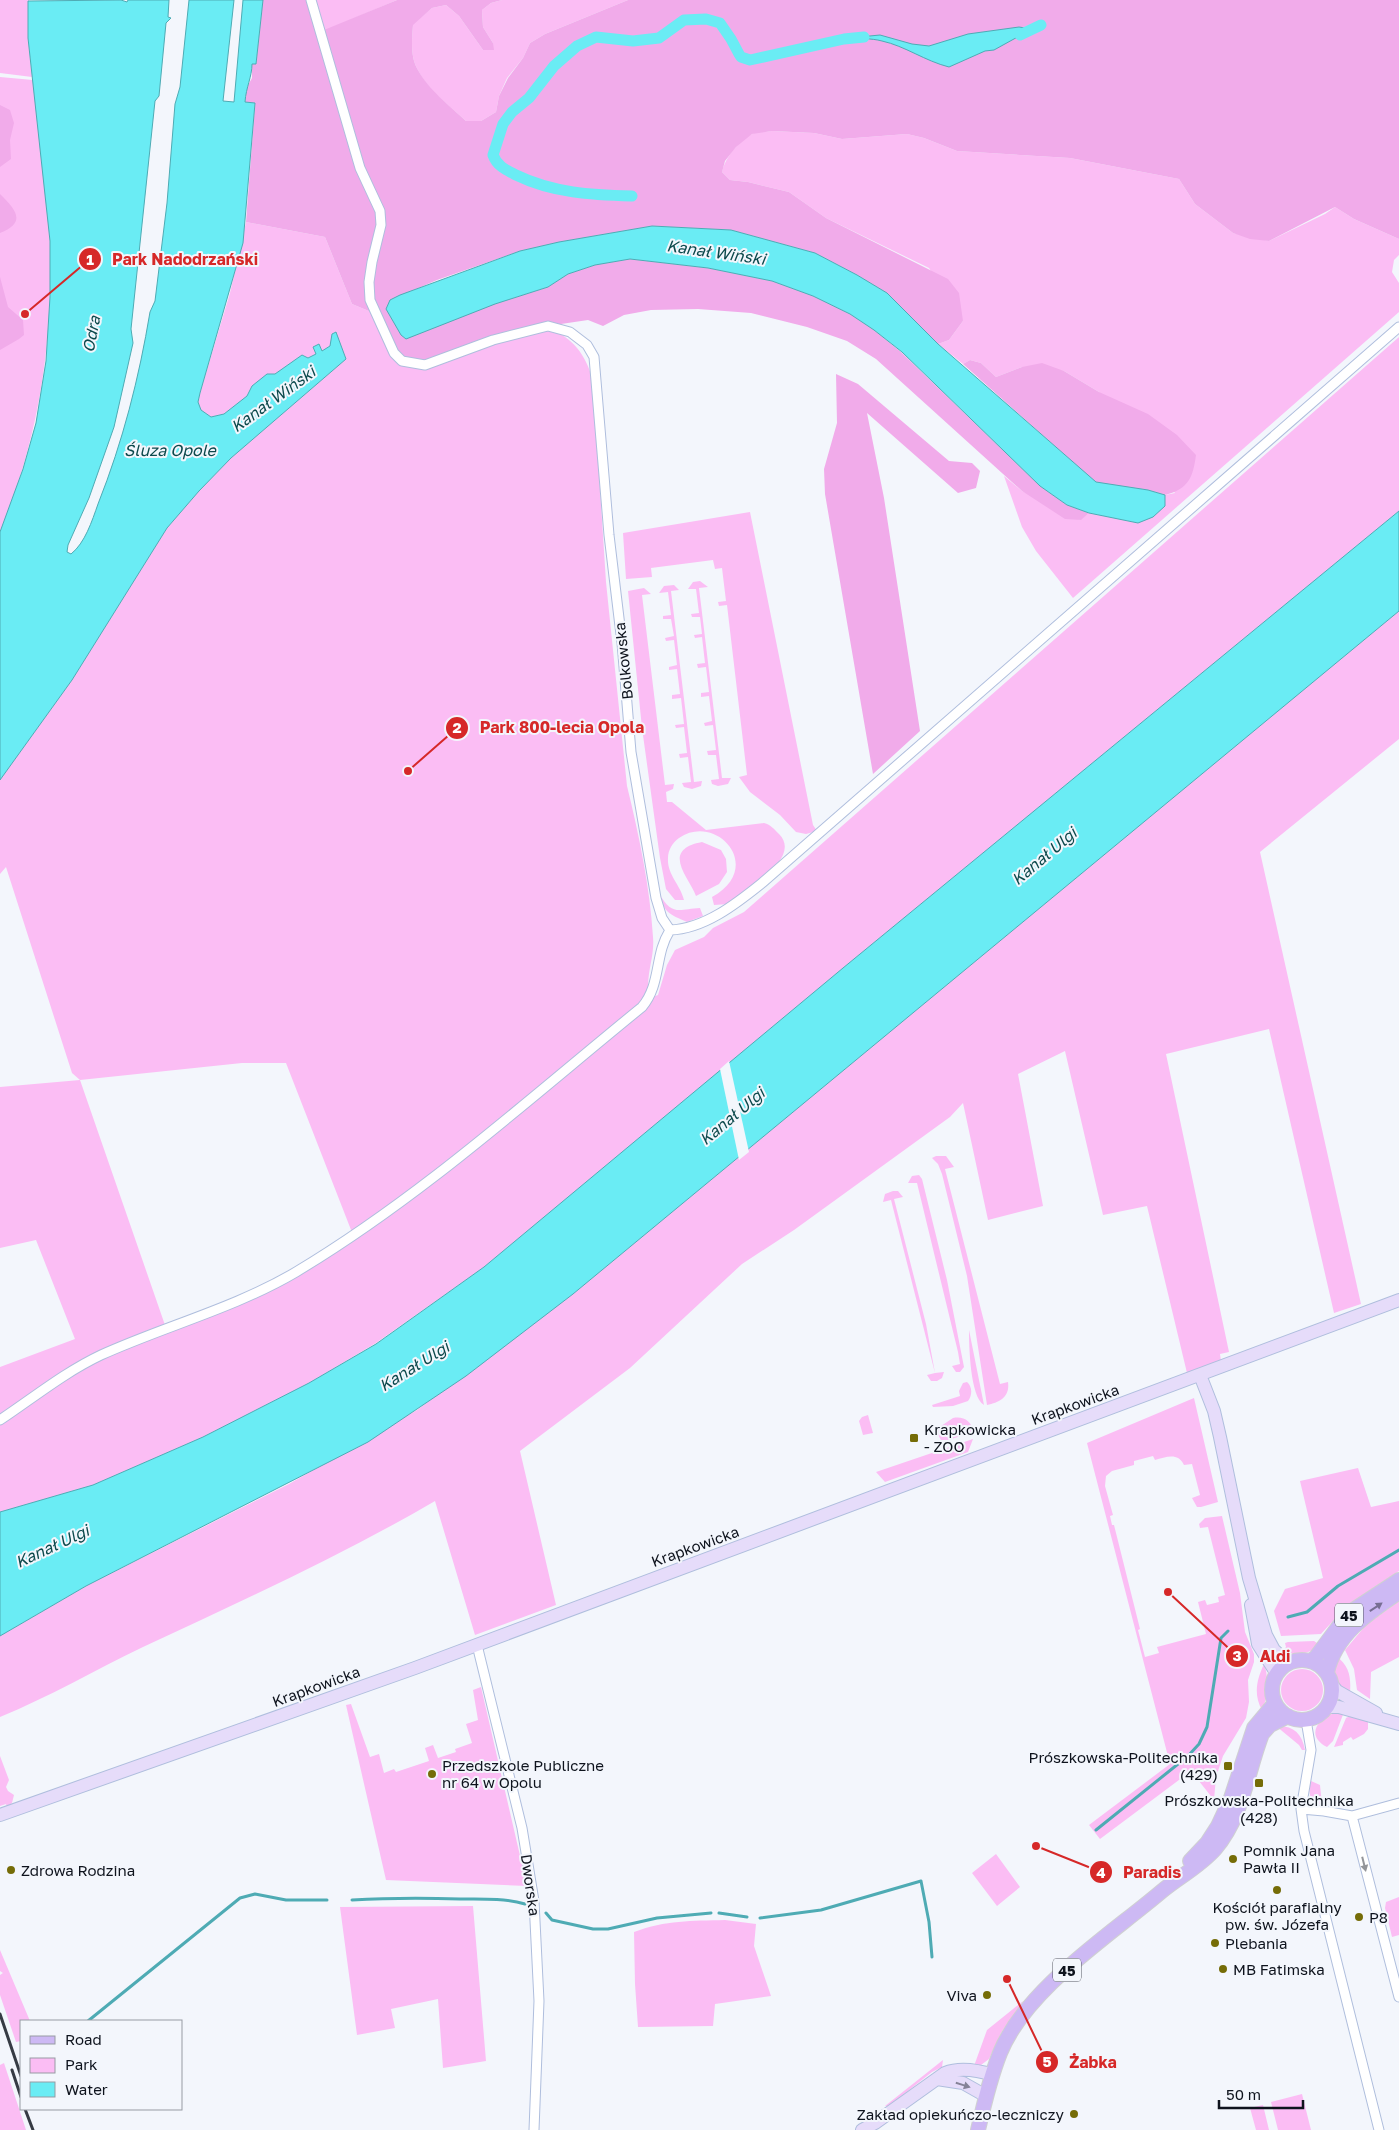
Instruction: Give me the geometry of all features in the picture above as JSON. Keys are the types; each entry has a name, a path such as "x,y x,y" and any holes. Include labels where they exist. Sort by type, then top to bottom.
{"main road":[{"name":"45","path":"1311,1661 1355,1609 1399,1580"},
{"name":"45","path":"1327,1672 1330,1660 1349,1630 1363,1617 1399,1592"},
{"path":"1297,1660 1311,1661 1327,1672 1332,1685 1332,1695 1327,1707 1318,1716 1306,1720 1295,1719 1282,1712 1275,1703 1272,1686 1277,1674 1288,1663 1297,1660"},
{"name":"45","path":"1168,1886 1207,1843 1218,1826 1231,1798 1254,1728 1275,1703"},
{"name":"45","path":"978,2130 986,2096 1000,2052 1017,2021 1038,1995 1168,1886 1187,1875 1215,1850 1227,1832 1240,1806 1262,1734 1270,1725 1288,1716"}],"street":[{"name":"Bolkowska","path":"311,0 358,161 380,211 381,225 369,282 370,300 394,353 402,360 426,365 493,340 548,326 570,332 587,345 594,357 609,535 622,643 631,752 656,898 662,918 670,930"},
{"path":"0,1420 82,1365 143,1336 257,1292 295,1272 389,1211 642,1007 650,998 654,989 662,946 670,930 683,929 733,906 802,850 1399,327"},
{"name":"Krapkowicka","path":"0,1815 477,1645 1399,1300"},
{"path":"1200,1375 1214,1411 1249,1578 1266,1635 1274,1650 1288,1663"},
{"path":"1249,1578 1251,1613 1258,1644 1277,1674"},
{"name":"Dworska","path":"477,1645 522,1828 534,1901 539,2001 534,2130"},
{"path":"1332,1685 1337,1690 1393,1722"},
{"path":"1327,1707 1339,1707 1393,1722"},
{"path":"1306,1720 1311,1750 1301,1809 1304,1831 1379,2130"},
{"path":"1301,1809 1324,1810 1352,1816 1399,1804"},
{"path":"1352,1816 1399,1997"},
{"path":"862,2130 875,2123 945,2073 958,2070 992,2075"},
{"path":"937,2079 963,2083 986,2096"}],"green space":[{"path":"0,0 29,0 28,38 32,77 0,73"},
{"path":"315,0 397,0 324,31"},
{"path":"502,0 628,0 545,34 530,43 523,58 507,78 499,96 496,112 481,121 466,121 433,91 415,65 412,42 413,24 432,8 446,5 459,16 483,50 493,50 493,43 483,27 482,10 491,3"},
{"path":"0,77 33,80 48,202 50,280 46,354 34,426 25,461 0,532"},
{"path":"772,131 814,133 842,139 907,134 924,138 957,151 1070,158 1179,179 1195,204 1233,233 1269,241 1325,214 1335,207 1354,219 1399,239 1399,255 1394,260 1392,272 1399,283 1399,312 1073,598 1036,551 1022,527 1004,476 1022,491 1080,520 1089,513 1138,523 1165,506 1165,495 1175,493 1099,392 1064,371 1022,367 996,377 981,363 970,360 963,364 938,344 949,340 963,321 929,268 826,218 789,192 748,182 730,180 722,172 729,155 742,140 754,133"},
{"path":"246,222 325,237 352,304 376,314 394,353 548,326 565,337 582,354 593,380 606,582 627,786 636,823 652,918 653,945 648,983 650,998 658,995 667,965 675,950 704,937 713,928 744,912 1399,337 1399,511 843,968 484,1267 376,1343 309,1383 203,1437 93,1485 0,1512 0,1367 75,1339 36,1240 0,1248 0,1087 80,1080 72,1073 6,867 0,874 0,780 72,680 167,528 231,458 346,359 335,332 332,334 331,346 322,351 319,345 313,347 316,354 308,358 302,355 275,374 252,386 247,396 224,414 211,417 201,410 198,402 230,293","holes":["242,1063 286,1063 353,1235 257,1292 166,1328 80,1080"]},
{"path":"750,512 813,825 817,831 806,834 796,832 780,815 750,792 739,777 747,775 727,605 719,606 718,602 726,601 722,568 715,569 713,560 651,568 652,577 626,579 623,533"},
{"path":"700,581 708,587 699,588 722,778 731,778 728,784 718,786 712,784 711,780 719,779 716,755 708,755 707,751 716,750 713,725 705,726 704,723 712,721 709,696 701,697 701,693 709,692 706,667 698,668 697,664 705,663 702,637 695,638 694,635 702,634 700,617 692,617 691,614 699,613 696,589 688,589 693,582"},
{"path":"674,585 679,590 671,591 694,782 702,781 701,786 692,789 684,787 682,783 691,782 688,757 680,758 679,754 687,753 684,727 676,728 675,725 684,724 681,698 672,699 672,695 680,694 677,669 669,670 669,667 677,665 674,640 666,641 665,638 674,636 671,619 663,619 663,616 671,615 668,592 659,593 664,586"},
{"path":"644,588 651,594 642,595 665,785 674,784 673,789 666,792 667,802 672,802 706,830 764,823 776,830 784,843 784,853 769,873 729,904 714,905 712,897 728,885 735,871 735,858 730,846 720,837 707,832 693,832 679,838 669,852 668,864 684,900 675,900 666,889 642,728 628,591"},
{"path":"1399,611 1399,739 1260,852 1361,1304 1334,1313 1269,1029 1166,1054 1229,1352 1220,1354 1221,1361 1187,1373 1147,1206 1103,1215 1065,1051 1018,1074 1043,1206 988,1220 963,1103 950,1117 794,1230 742,1264 630,1368 520,1451 556,1605 475,1635 435,1501 364,1541 0,1717 0,1636 86,1586 289,1484 417,1410 573,1294"},
{"path":"702,842 721,850 726,859 727,872 719,884 696,896 684,873 680,858 682,851 689,846"},
{"path":"659,893 672,909 700,908 703,916 687,922 676,917 665,909"},
{"path":"946,1156 954,1167 945,1169 1000,1384 1008,1382 1006,1395 996,1402 987,1405 967,1276 942,1174 938,1164 932,1158"},
{"path":"919,1175 922,1179 947,1280 964,1367 960,1372 956,1372 952,1366 960,1364 958,1352 917,1183 908,1183 912,1176"},
{"path":"898,1191 903,1197 894,1199 926,1324 935,1373 891,1200 883,1202 885,1194"},
{"path":"969,1330 984,1405 979,1400 973,1382"},
{"path":"944,1372 942,1378 937,1381 931,1381 927,1375"},
{"path":"967,1382 971,1391 968,1401 953,1406 933,1407 932,1405 960,1396 959,1391 963,1383"},
{"path":"1194,1398 1218,1502 1197,1507 1192,1498 1200,1495 1192,1464 1184,1465 1178,1458 1171,1456 1155,1460 1153,1456 1134,1461 1134,1465 1112,1471 1106,1476 1105,1486 1113,1515 1110,1516 1112,1525 1114,1525 1140,1629 1138,1630 1145,1657 1159,1653 1157,1647 1206,1634 1198,1602 1205,1600 1207,1605 1219,1602 1218,1597 1225,1595 1208,1527 1200,1528 1199,1524 1205,1518 1222,1516 1240,1593 1245,1632 1254,1654 1254,1662 1248,1680 1249,1702 1246,1718 1223,1756 1216,1777 1214,1800 1191,1771 1100,1839 1089,1825 1170,1764 1087,1443"},
{"path":"868,1415 873,1433 863,1435 859,1421 862,1417"},
{"path":"953,1418 966,1420 974,1432 948,1440 941,1440 935,1430"},
{"path":"973,1439 968,1452 885,1482 876,1472"},
{"path":"1358,1468 1371,1507 1399,1501 1399,1571 1377,1585 1339,1615 1321,1634 1281,1636 1274,1611 1285,1589 1323,1578 1300,1481"},
{"path":"1399,1601 1399,1657 1371,1672 1370,1699 1357,1690 1354,1669 1345,1650 1366,1625"},
{"path":"1314,1641 1320,1645 1311,1651 1293,1654 1283,1651 1286,1647 1285,1643 1288,1642"},
{"path":"1336,1656 1341,1660 1349,1673 1350,1693 1335,1678"},
{"path":"1264,1664 1267,1674 1267,1687 1266,1700 1262,1710 1259,1704 1257,1687 1259,1675"},
{"path":"1306,1669 1314,1672 1320,1678 1323,1690 1320,1702 1314,1708 1298,1711 1290,1708 1284,1702 1281,1686 1284,1678 1290,1672"},
{"name":"Przedszkole Publiczne nr 64 w Opolu","path":"481,1687 527,1886 386,1880 346,1705 351,1704 370,1757 379,1754 384,1773 394,1769 396,1772 429,1761 425,1748 433,1745 438,1758 456,1752 455,1749 472,1743 466,1724 478,1720 473,1690"},
{"path":"1344,1712 1333,1741 1327,1747 1316,1737 1315,1732 1320,1722 1330,1714"},
{"path":"1350,1716 1363,1718 1368,1722 1368,1729 1364,1734 1353,1740 1351,1737 1343,1742 1343,1745 1334,1747 1346,1718"},
{"path":"1276,1726 1287,1727 1296,1731 1302,1739 1305,1750 1302,1750 1299,1745"},
{"path":"0,1756 9,1780 6,1787 14,1795 12,1803 7,1807 6,1804 0,1806"},
{"path":"1311,1781 1320,1785 1322,1805 1314,1802 1310,1796"},
{"path":"996,1854 1020,1887 997,1906 972,1873"},
{"path":"1399,1897 1399,1935 1392,1937 1385,1908 1386,1902"},
{"path":"473,1906 486,2061 443,2068 438,1999 391,2009 395,2028 357,2035 340,1907"},
{"path":"725,1920 756,1924 754,1946 771,1996 715,2004 713,2026 638,2027 634,1932 668,1923"},
{"path":"0,1950 30,2020 20,2020 20,2041 16,2042 0,1995 0,1975 3,1973 0,1971"},
{"path":"1023,2001 1001,2033 989,2059 981,2065 974,2066 987,2030"},
{"path":"943,2060 942,2067 932,2072 889,2106 885,2106"},
{"path":"4,2063 26,2130 0,2130 0,2065"},
{"path":"1302,2094 1311,2130 1278,2130 1271,2102"},
{"path":"1263,2105 1269,2130 1256,2130 1250,2108"}],"shaded area":[{"path":"263,0 315,0 324,30 397,0 502,0 491,3 482,10 483,27 493,43 494,50 483,50 459,16 446,5 432,8 413,25 413,54 415,65 422,77 466,121 481,121 496,112 499,96 508,78 523,58 530,43 545,34 628,0 1399,0 1399,239 1354,219 1335,207 1269,241 1250,239 1233,233 1195,204 1179,179 1070,158 957,151 924,138 907,134 842,139 814,133 772,131 752,134 736,147 725,161 722,172 730,180 748,182 789,192 826,218 948,279 959,293 963,321 949,340 938,344 887,293 815,253 731,230 652,226 559,242 520,251 437,280 391,300 495,304 548,287 568,274 595,265 630,259 708,268 772,281 813,296 850,314 874,330 901,352 1040,486 1067,505 1089,513 1081,520 1065,519 1022,491 876,359 847,341 807,327 751,313 698,309 651,310 624,315 603,326 588,320 561,324 560,332 548,326 425,365 402,361 376,314 352,304 325,237 246,222 255,104 245,103 246,89 252,78 252,64 256,64"},
{"path":"0,105 10,110 14,123 10,140 11,159 0,167"},
{"path":"0,194 11,205 16,215 16,220 14,225 0,233"},
{"path":"0,277 8,307 23,320 24,335 0,350"},
{"path":"970,360 981,363 996,377 1022,367 1042,363 1064,371 1099,392 1148,414 1177,435 1196,455 1191,476 1185,486 1165,495 1148,490 1096,483 963,364"},
{"path":"836,374 858,384 949,461 972,463 980,471 976,488 958,493 867,413 884,498 920,731 873,774 825,494 824,469 837,423"}],"water":[{"path":"121,0 127,2 128,0 169,0 168,17 171,18 166,23 159,96 155,101 131,329 133,343 114,427 89,498 68,545 67,552 71,554 84,538 107,480 129,409 141,361 150,312 155,301 167,203 175,104 180,87 189,0 234,0 223,101 234,102 243,0 263,0 256,64 252,64 245,102 255,103 243,243 200,393 198,402 201,410 211,417 224,414 247,396 252,386 267,374 275,374 302,355 308,358 316,354 313,347 319,344 322,351 330,346 332,334 336,332 346,359 231,458 167,528 72,680 0,780 0,532 23,469 36,423 46,361 50,297 50,241 28,38 28,1"},
{"path":"1019,27 1032,29 994,50 985,51 949,67 890,43 874,39 849,38 880,35 912,44 929,46 968,34"},
{"name":"Kanał Wiński","path":"652,226 731,230 815,253 857,275 887,293 938,344 1096,482 1148,490 1165,495 1165,506 1153,517 1138,523 1089,513 1067,505 1040,486 902,352 874,330 850,314 813,296 772,281 708,268 630,259 595,265 568,274 548,287 495,304 406,339 401,335 386,309 390,300 400,295 520,251 559,242"},
{"name":"Kanał Ulgi","path":"1399,511 1399,611 573,1294 466,1376 368,1442 86,1586 0,1636 0,1512 93,1485 203,1437 309,1383 376,1344 484,1267 843,968"}],"pier":[{"path":"729,1061 749,1152 739,1160 720,1069"}],"waterway":[{"path":"632,196 587,194 544,186 505,169 499,165 493,155 503,124 512,112 529,98 554,66 577,46 596,37 633,41 659,38 684,20 706,19 720,23 741,57 750,60 844,39 864,37"},
{"path":"1020,35 1041,25"},
{"path":"1288,1617 1307,1612 1338,1586 1399,1550"},
{"path":"1096,1830 1188,1756 1199,1744 1207,1727 1221,1638 1228,1631"},
{"path":"760,1918 821,1910 921,1881 929,1922 932,1957"},
{"path":"89,2020 240,1898 255,1894 286,1900 327,1900"},
{"path":"352,1900 406,1898 485,1899 525,1904"},
{"path":"546,1913 552,1920 593,1929 608,1929 657,1918 711,1913"},
{"path":"719,1913 747,1917"}],"railway":[{"path":"0,2014 20,2073"},
{"path":"12,2070 20,2094"},
{"path":"25,2110 33,2130"}],"place":[{"name":"Park Nadodrzański","path":"25,314"},
{"name":"Park 800-lecia Opola","path":"408,771"},
{"name":"Krapkowicka - ZOO","path":"914,1438"},
{"name":"Aldi","path":"1168,1592"},
{"name":"Prószkowska-Politechnika (429)","path":"1228,1766"},
{"name":"Przedszkole Publiczne nr 64 w Opolu","path":"432,1774"},
{"name":"Prószkowska-Politechnika (428)","path":"1259,1783"},
{"name":"Paradis","path":"1036,1846"},
{"name":"Pomnik Jana Pawła II","path":"1233,1859"},
{"name":"Zdrowa Rodzina","path":"11,1870"},
{"name":"Kościół parafialny pw. św. Józefa","path":"1277,1890"},
{"name":"P8","path":"1359,1917"},
{"name":"Plebania","path":"1215,1943"},
{"name":"MB Fatimska","path":"1223,1969"},
{"name":"Żabka","path":"1007,1979"},
{"name":"Viva","path":"987,1995"},
{"name":"Zakład opiekuńczo-leczniczy","path":"1074,2114"}],"water label":[{"name":"Odra","path":"91,334"},
{"name":"Śluza Opole","path":"170,450"}]}
